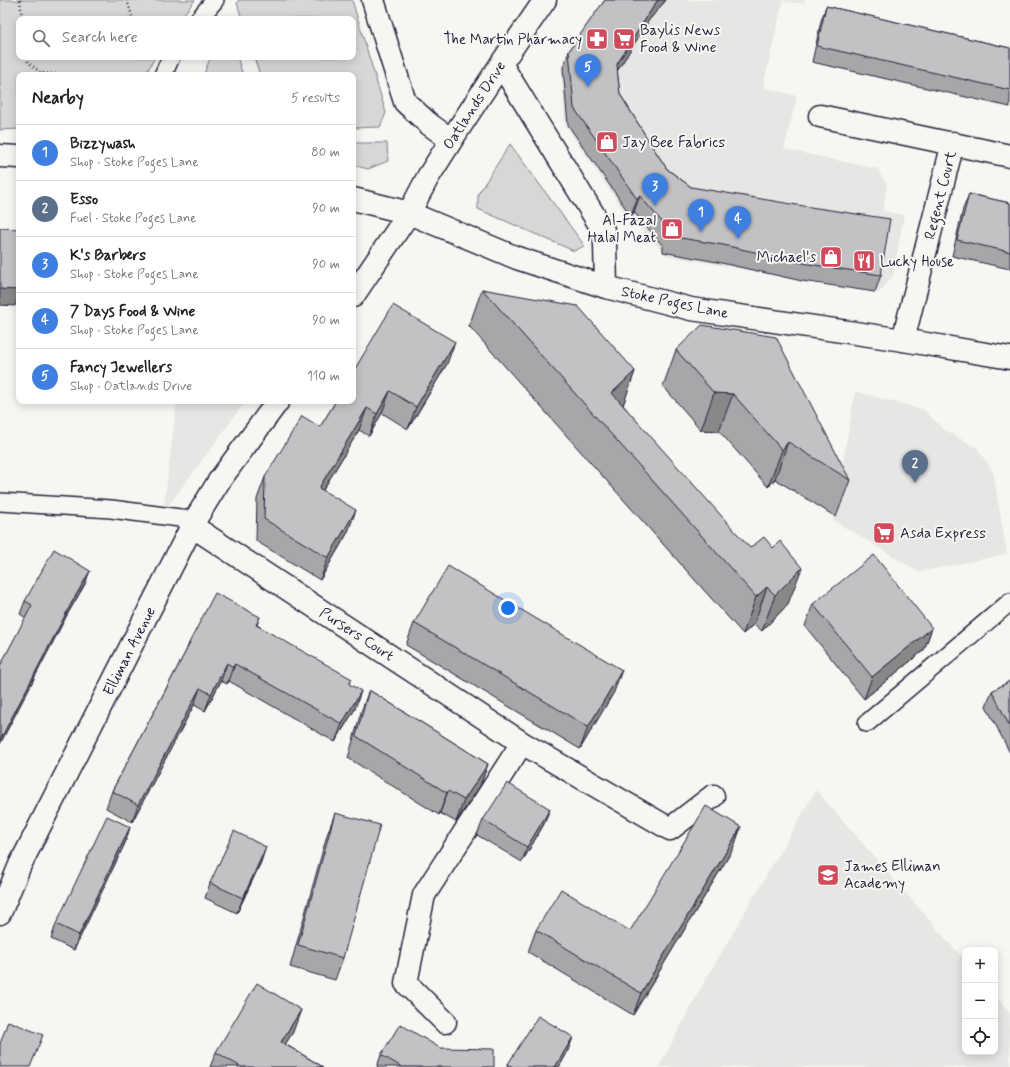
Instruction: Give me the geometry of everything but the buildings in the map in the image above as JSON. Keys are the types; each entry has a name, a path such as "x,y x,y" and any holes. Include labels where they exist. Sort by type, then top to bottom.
{"street":[{"path":"373,0 405,102 429,124 452,140"},
{"name":"Oatlands Drive","path":"409,214 428,177 501,64 545,0"},
{"path":"501,64 603,230 605,243 606,287"},
{"name":"Regent Court","path":"820,116 1010,156"},
{"name":"Regent Court","path":"903,340 952,143"},
{"path":"0,156 16,157"},
{"name":"Stoke Poges Lane","path":"356,200 409,214 517,258 606,287 691,309 903,340 1010,358"},
{"path":"356,292 409,214"},
{"name":"Elliman Avenue","path":"0,913 20,866 193,523 219,481 276,404"},
{"name":"Pursers Court","path":"193,523 522,743 670,829 713,796"},
{"path":"445,1022 406,983 424,895 522,743"}],"lane":[{"path":"202,16 215,0"},
{"path":"164,72 170,60"},
{"path":"0,502 111,509 193,523"},
{"path":"867,723 1010,602"}],"path":[{"path":"20,0 22,16"},
{"path":"127,0 132,16"},
{"path":"28,60 40,72"}],"shaded area":[{"path":"0,0 195,0 182,16 16,16 16,60 153,60 147,72 16,72 16,129 0,130"},
{"path":"239,0 352,0 386,113 380,127 356,128 356,72 259,72 255,60 356,60 356,16 241,16 237,3"},
{"path":"607,0 805,0 804,4 783,1 763,87 797,96 784,149 878,169 887,184 883,211 904,215 893,276 879,293 668,256 628,217 565,125 561,66"},
{"path":"210,60 238,60 242,72 205,72"},
{"path":"356,143 387,143 388,161 368,169 356,166"},
{"path":"510,144 584,246 574,251 478,209 478,194"},
{"path":"855,391 924,410 943,429 977,448 993,471 1007,554 919,572 833,520"},
{"path":"177,404 244,404 163,513"},
{"name":"James Elliman Academy","path":"816,790 962,958 962,1055 998,1055 998,999 1010,1013 1010,1067 659,1067 698,993"}],"place":[{"name":"The Martin Pharmacy","path":"597,39"},
{"name":"Baylis News Food & Wine","path":"624,39"},
{"name":"Fancy Jewellers","path":"588,87"},
{"name":"Jay Bee Fabrics","path":"607,142"},
{"name":"K's Barbers","path":"655,206"},
{"name":"Al-Fazal Halal Meat","path":"672,229"},
{"name":"Bizzywash","path":"701,232"},
{"name":"7 Days Food & Wine","path":"738,239"},
{"name":"Michael's","path":"831,257"},
{"name":"Lucky House","path":"864,261"},
{"name":"Esso","path":"915,483"},
{"name":"Asda Express","path":"884,533"},
{"name":"James Elliman Academy","path":"828,875"}]}
